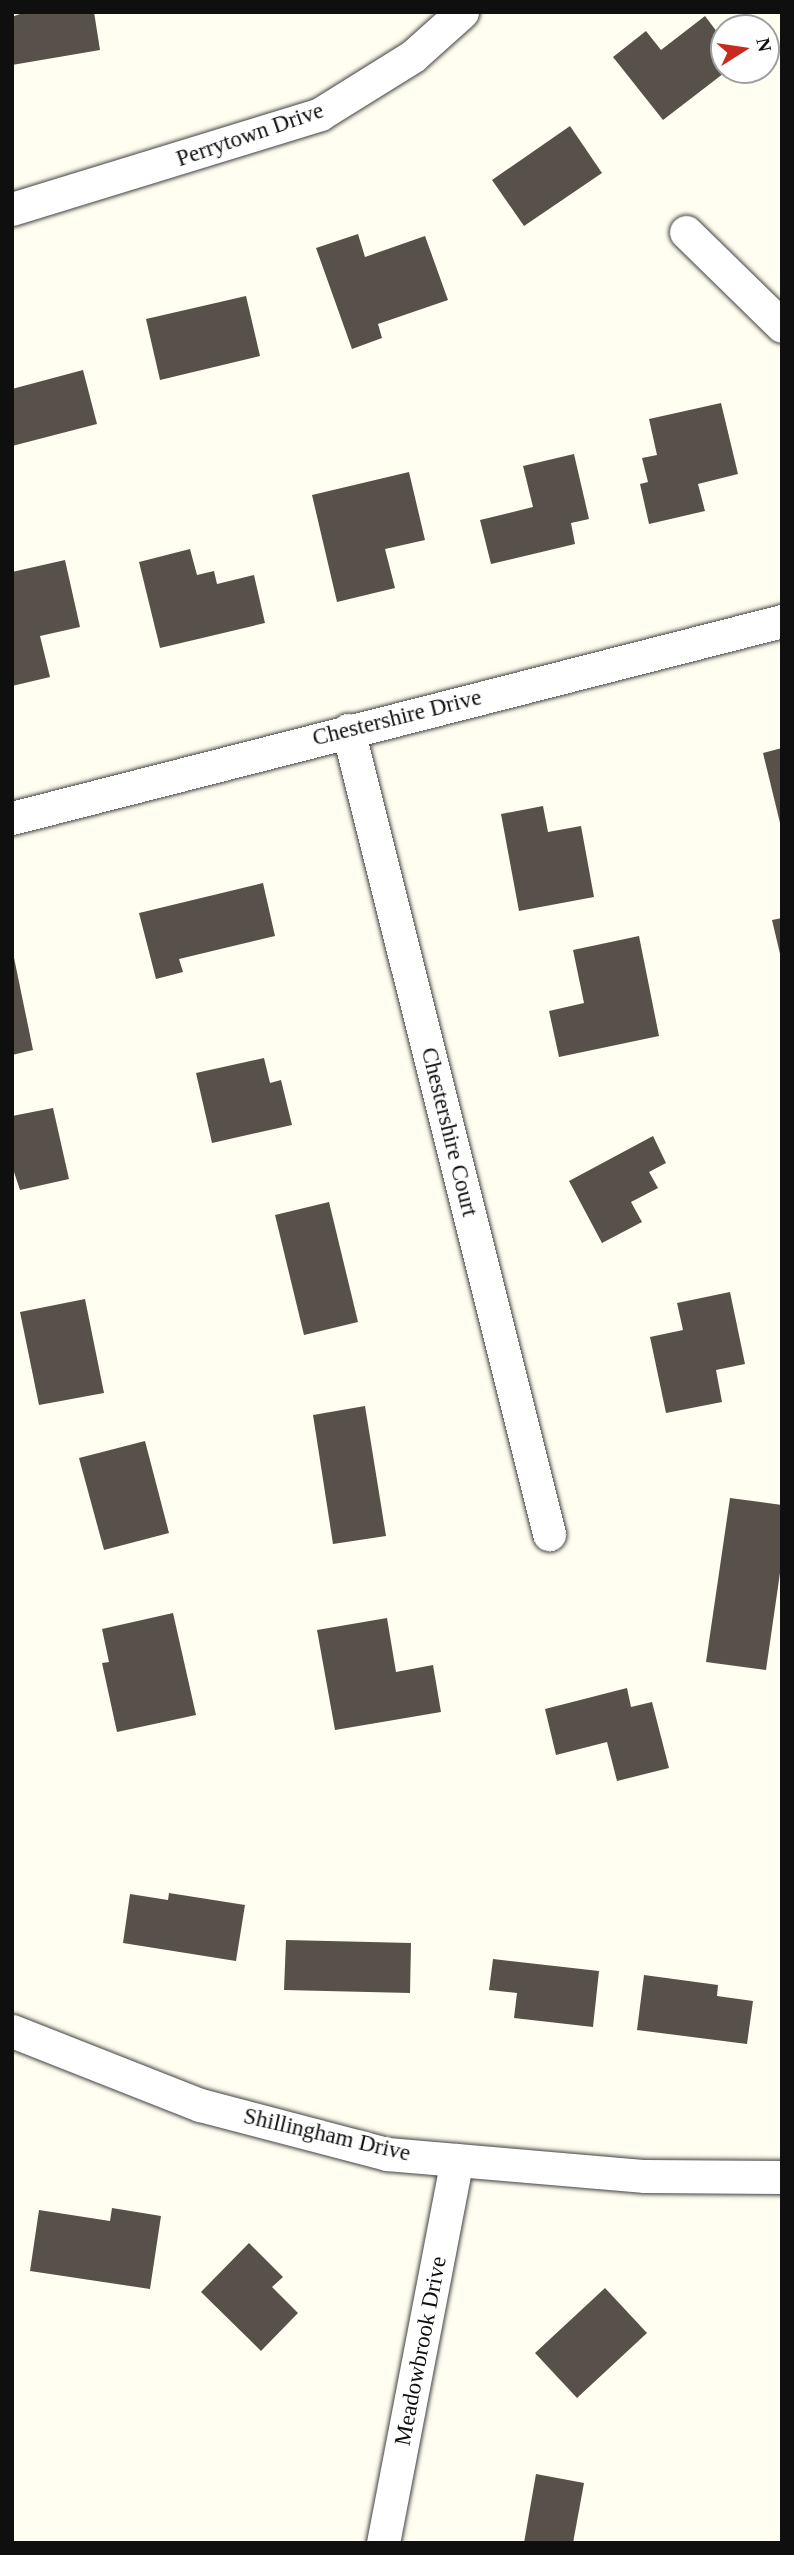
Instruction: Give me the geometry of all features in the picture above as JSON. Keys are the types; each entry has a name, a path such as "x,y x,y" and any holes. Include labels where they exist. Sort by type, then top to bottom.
{"street":[{"name":"Perrytown Drive","path":"12,209 320,114 413,57 462,12"},
{"path":"686,232 782,326"},
{"name":"Chestershire Drive","path":"12,818 782,621"},
{"name":"Chestershire Court","path":"348,730 549,1534"},
{"name":"Shillingham Drive","path":"12,2031 200,2105 387,2154 645,2176 782,2177"},
{"name":"Meadowbrook Drive","path":"383,2543 457,2160"}],"building":[{"path":"25,12 94,12 100,50 12,65 12,17"},
{"path":"705,16 710,23 710,84 663,120 613,57 646,31 661,50"},
{"path":"570,126 602,173 524,226 492,180"},
{"path":"358,234 365,257 425,236 448,300 378,324 382,338 352,349 316,248"},
{"path":"246,296 260,356 160,380 146,319"},
{"path":"83,370 97,424 12,446 12,389"},
{"path":"721,403 738,474 698,484 705,511 649,524 640,484 648,482 642,458 657,455 649,419"},
{"path":"574,454 589,519 571,523 575,544 491,564 480,520 533,507 523,466"},
{"path":"409,472 425,540 385,549 395,588 337,602 312,495"},
{"path":"190,549 197,575 214,571 217,584 254,575 265,623 160,648 139,562"},
{"path":"65,560 80,627 40,636 50,677 12,686 12,572"},
{"path":"782,748 782,827 781,827 763,753"},
{"path":"543,806 548,832 581,826 594,897 519,911 501,814"},
{"path":"263,883 275,936 179,959 183,972 156,979 139,913"},
{"path":"782,918 782,958 781,958 772,920"},
{"path":"639,936 659,1036 559,1057 549,1011 584,1003 573,950"},
{"path":"12,948 33,1050 12,1055"},
{"path":"264,1058 270,1083 281,1080 292,1125 212,1143 196,1073"},
{"path":"53,1108 69,1179 20,1190 12,1166 12,1116"},
{"path":"653,1136 666,1163 649,1172 658,1188 631,1202 642,1222 602,1243 569,1181"},
{"path":"329,1202 358,1322 304,1335 275,1215"},
{"path":"730,1292 745,1364 716,1370 722,1402 666,1413 650,1337 683,1330 677,1303"},
{"path":"85,1299 104,1393 39,1405 20,1312"},
{"path":"365,1406 386,1536 333,1544 313,1415"},
{"path":"145,1441 169,1533 104,1550 79,1458"},
{"path":"730,1498 782,1505 782,1559 766,1670 706,1662"},
{"path":"173,1613 196,1715 117,1732 102,1663 109,1662 102,1629"},
{"path":"387,1618 396,1672 433,1665 441,1712 335,1730 317,1630"},
{"path":"627,1688 631,1707 652,1702 669,1768 617,1781 607,1742 556,1755 545,1709"},
{"path":"169,1893 245,1905 236,1961 123,1943 130,1894 168,1900"},
{"path":"286,1940 411,1943 410,1993 284,1990"},
{"path":"493,1959 599,1971 593,2027 514,2018 517,1993 489,1990"},
{"path":"644,1975 718,1985 717,1996 753,2001 747,2044 637,2030"},
{"path":"112,2208 161,2216 150,2289 30,2271 39,2210 110,2221"},
{"path":"249,2243 283,2277 272,2287 298,2313 261,2351 201,2292"},
{"path":"605,2288 647,2333 577,2398 535,2353"},
{"path":"536,2474 584,2483 573,2543 524,2543"}]}
